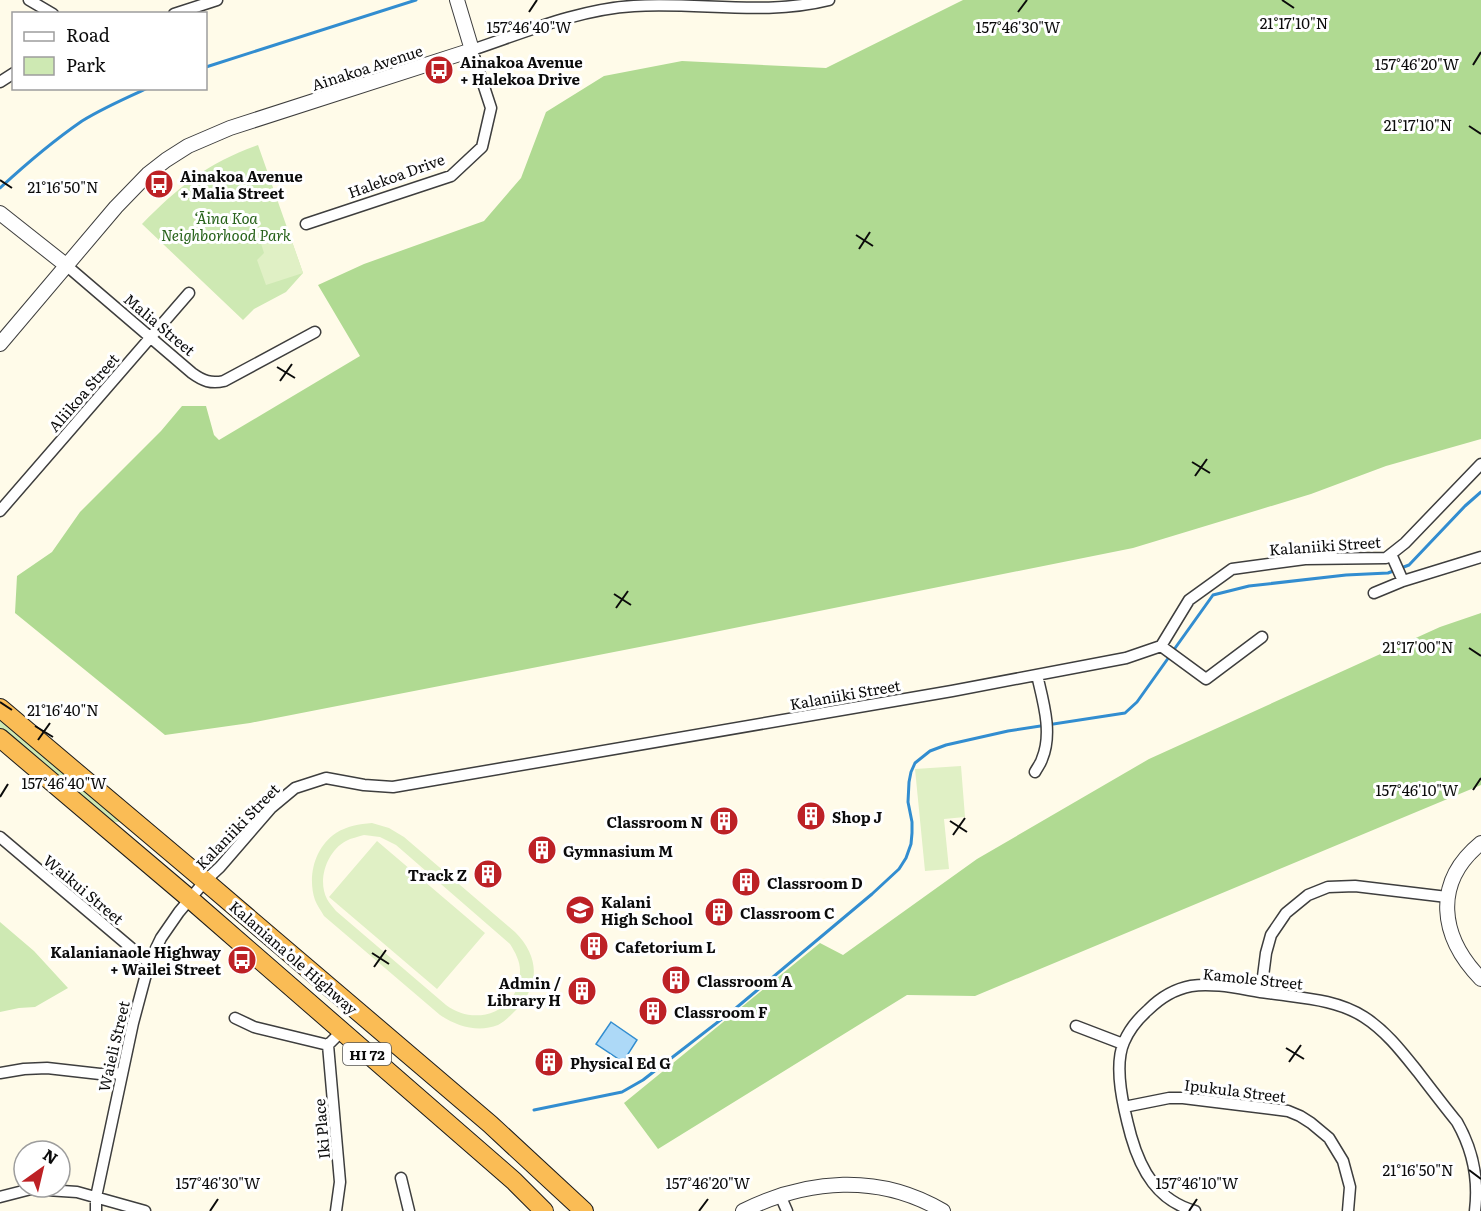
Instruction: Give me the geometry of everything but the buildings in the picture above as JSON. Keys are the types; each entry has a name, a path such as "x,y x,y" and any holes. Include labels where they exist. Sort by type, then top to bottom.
{"highway":[{"name":"Kalaniana’ole Highway","path":"0,708 490,1124 584,1211"},
{"name":"Kalaniana’ole Highway","path":"0,738 190,899 514,1182 544,1211"}],"street":[{"path":"29,0 50,12"},
{"path":"180,12 217,0"},
{"name":"Halekoa Drive","path":"306,224 451,176 482,147 491,108 457,0"},
{"name":"Ainakoa Avenue","path":"0,344 133,189 166,160 188,146 230,128 577,16 615,8 656,6 772,8 800,6 830,0"},
{"name":"Malia Street","path":"0,213 203,380 212,383 224,381 315,332"},
{"name":"Aliikoa Street","path":"0,511 189,293"},
{"name":"Kalaniiki Street","path":"190,899 271,808 295,788 326,778 393,788 952,691 1126,658 1161,646 1189,600 1232,569 1305,559 1386,558 1405,543 1481,464"},
{"path":"1391,554 1399,573"},
{"path":"1374,592 1399,573 1481,557"},
{"path":"1161,646 1206,679 1262,637"},
{"path":"1035,772 1042,759 1047,740 1046,718 1037,675"},
{"name":"Waikui Street","path":"0,837 149,963"},
{"path":"1481,843 1455,875 1447,897 1447,917 1452,939 1471,969 1481,979"},
{"path":"1261,992 1271,934 1286,913 1308,895 1328,887 1355,886 1447,897"},
{"name":"Waieli Street","path":"96,1211 96,1197 122,1074 149,963 161,938 190,899"},
{"name":"Kamole Street","path":"1195,1211 1168,1198 1148,1177 1137,1156 1124,1107 1120,1061 1123,1044 1144,1014 1160,999 1183,989 1203,985 1320,1000 1353,1011 1369,1020 1390,1039 1457,1122 1472,1156 1477,1177 1475,1211"},
{"path":"235,1018 254,1028 328,1045 341,1032"},
{"path":"1076,1026 1123,1044"},
{"name":"Iki Place","path":"328,1045 340,1182 336,1211"},
{"path":"0,1073 47,1068 122,1074"},
{"name":"Ipukula Street","path":"1124,1107 1169,1098 1183,1098 1284,1111 1300,1116 1325,1134 1335,1145 1343,1161 1350,1187 1348,1211"},
{"path":"401,1178 409,1211"},
{"path":"743,1211 780,1195 808,1188 843,1185 870,1186 900,1192 926,1201 943,1211"},
{"path":"0,1197 31,1189 76,1192 145,1211"},
{"path":"780,1195 787,1211"}],"green space":[{"path":"963,0 1481,0 1481,439 1386,466 1311,494 1133,548 250,723 165,735 15,613 17,576 52,552 80,512 161,431 182,406 206,406 214,435 219,440 360,356 318,285 364,264 484,221 521,178 546,112 604,76 682,61 826,68"},
{"name":"‘Āina Koa Neighborhood Park","path":"258,145 303,273 286,292 254,309 243,320 142,224 168,198 195,177 224,159"},
{"path":"288,230 303,273 266,285 257,260 264,253 259,237"},
{"path":"1481,613 1481,785 975,996 907,995 658,1149 624,1103 820,943 843,955 977,859 1149,759 1440,627"},
{"path":"0,719 121,822 110,820 0,730"},
{"path":"961,766 965,817 944,819 949,869 925,871 915,769"},
{"path":"372,823 389,828 404,837 515,932 529,951 533,961 533,981 524,1000 500,1024 475,1028 446,1019 324,916 316,902 312,881 318,854 336,833 349,827","holes":["364,835 380,837 396,845 510,944 520,970 513,996 505,1005 483,1015 458,1012 446,1005 330,904 323,883 326,867 334,852 352,838"]},
{"path":"377,841 485,933 437,989 329,897"},
{"path":"0,922 34,951 68,988 35,1007 0,1012"}],"water":[{"path":"611,1022 637,1040 623,1062 596,1044"}],"waterway":[{"path":"207,67 416,0"},
{"path":"0,188 82,121 144,90"},
{"path":"1173,651 1213,595 1249,586 1346,575 1388,573 1409,565 1481,492"},
{"path":"534,1110 622,1092 643,1080 736,1008 872,894 899,869 906,858 912,833 908,802 911,772 915,763 930,751 946,745 1008,731 1125,713 1137,702 1169,657"}],"place":[{"name":"Ainakoa Avenue + Halekoa Drive","path":"439,70"},
{"name":"Ainakoa Avenue + Malia Street","path":"159,184"},
{"name":"Shop J","path":"811,816"},
{"name":"Classroom N","path":"724,821"},
{"name":"Gymnasium M","path":"542,850"},
{"name":"Track Z","path":"488,874"},
{"name":"Classroom D","path":"746,882"},
{"name":"Kalani High School","path":"580,910"},
{"name":"Classroom C","path":"719,912"},
{"name":"Cafetorium L","path":"594,946"},
{"name":"Kalanianaole Highway + Wailei Street","path":"242,960"},
{"name":"Classroom A","path":"676,980"},
{"name":"Admin / Library H","path":"582,991"},
{"name":"Classroom F","path":"653,1011"},
{"name":"Physical Ed G","path":"549,1062"}]}
